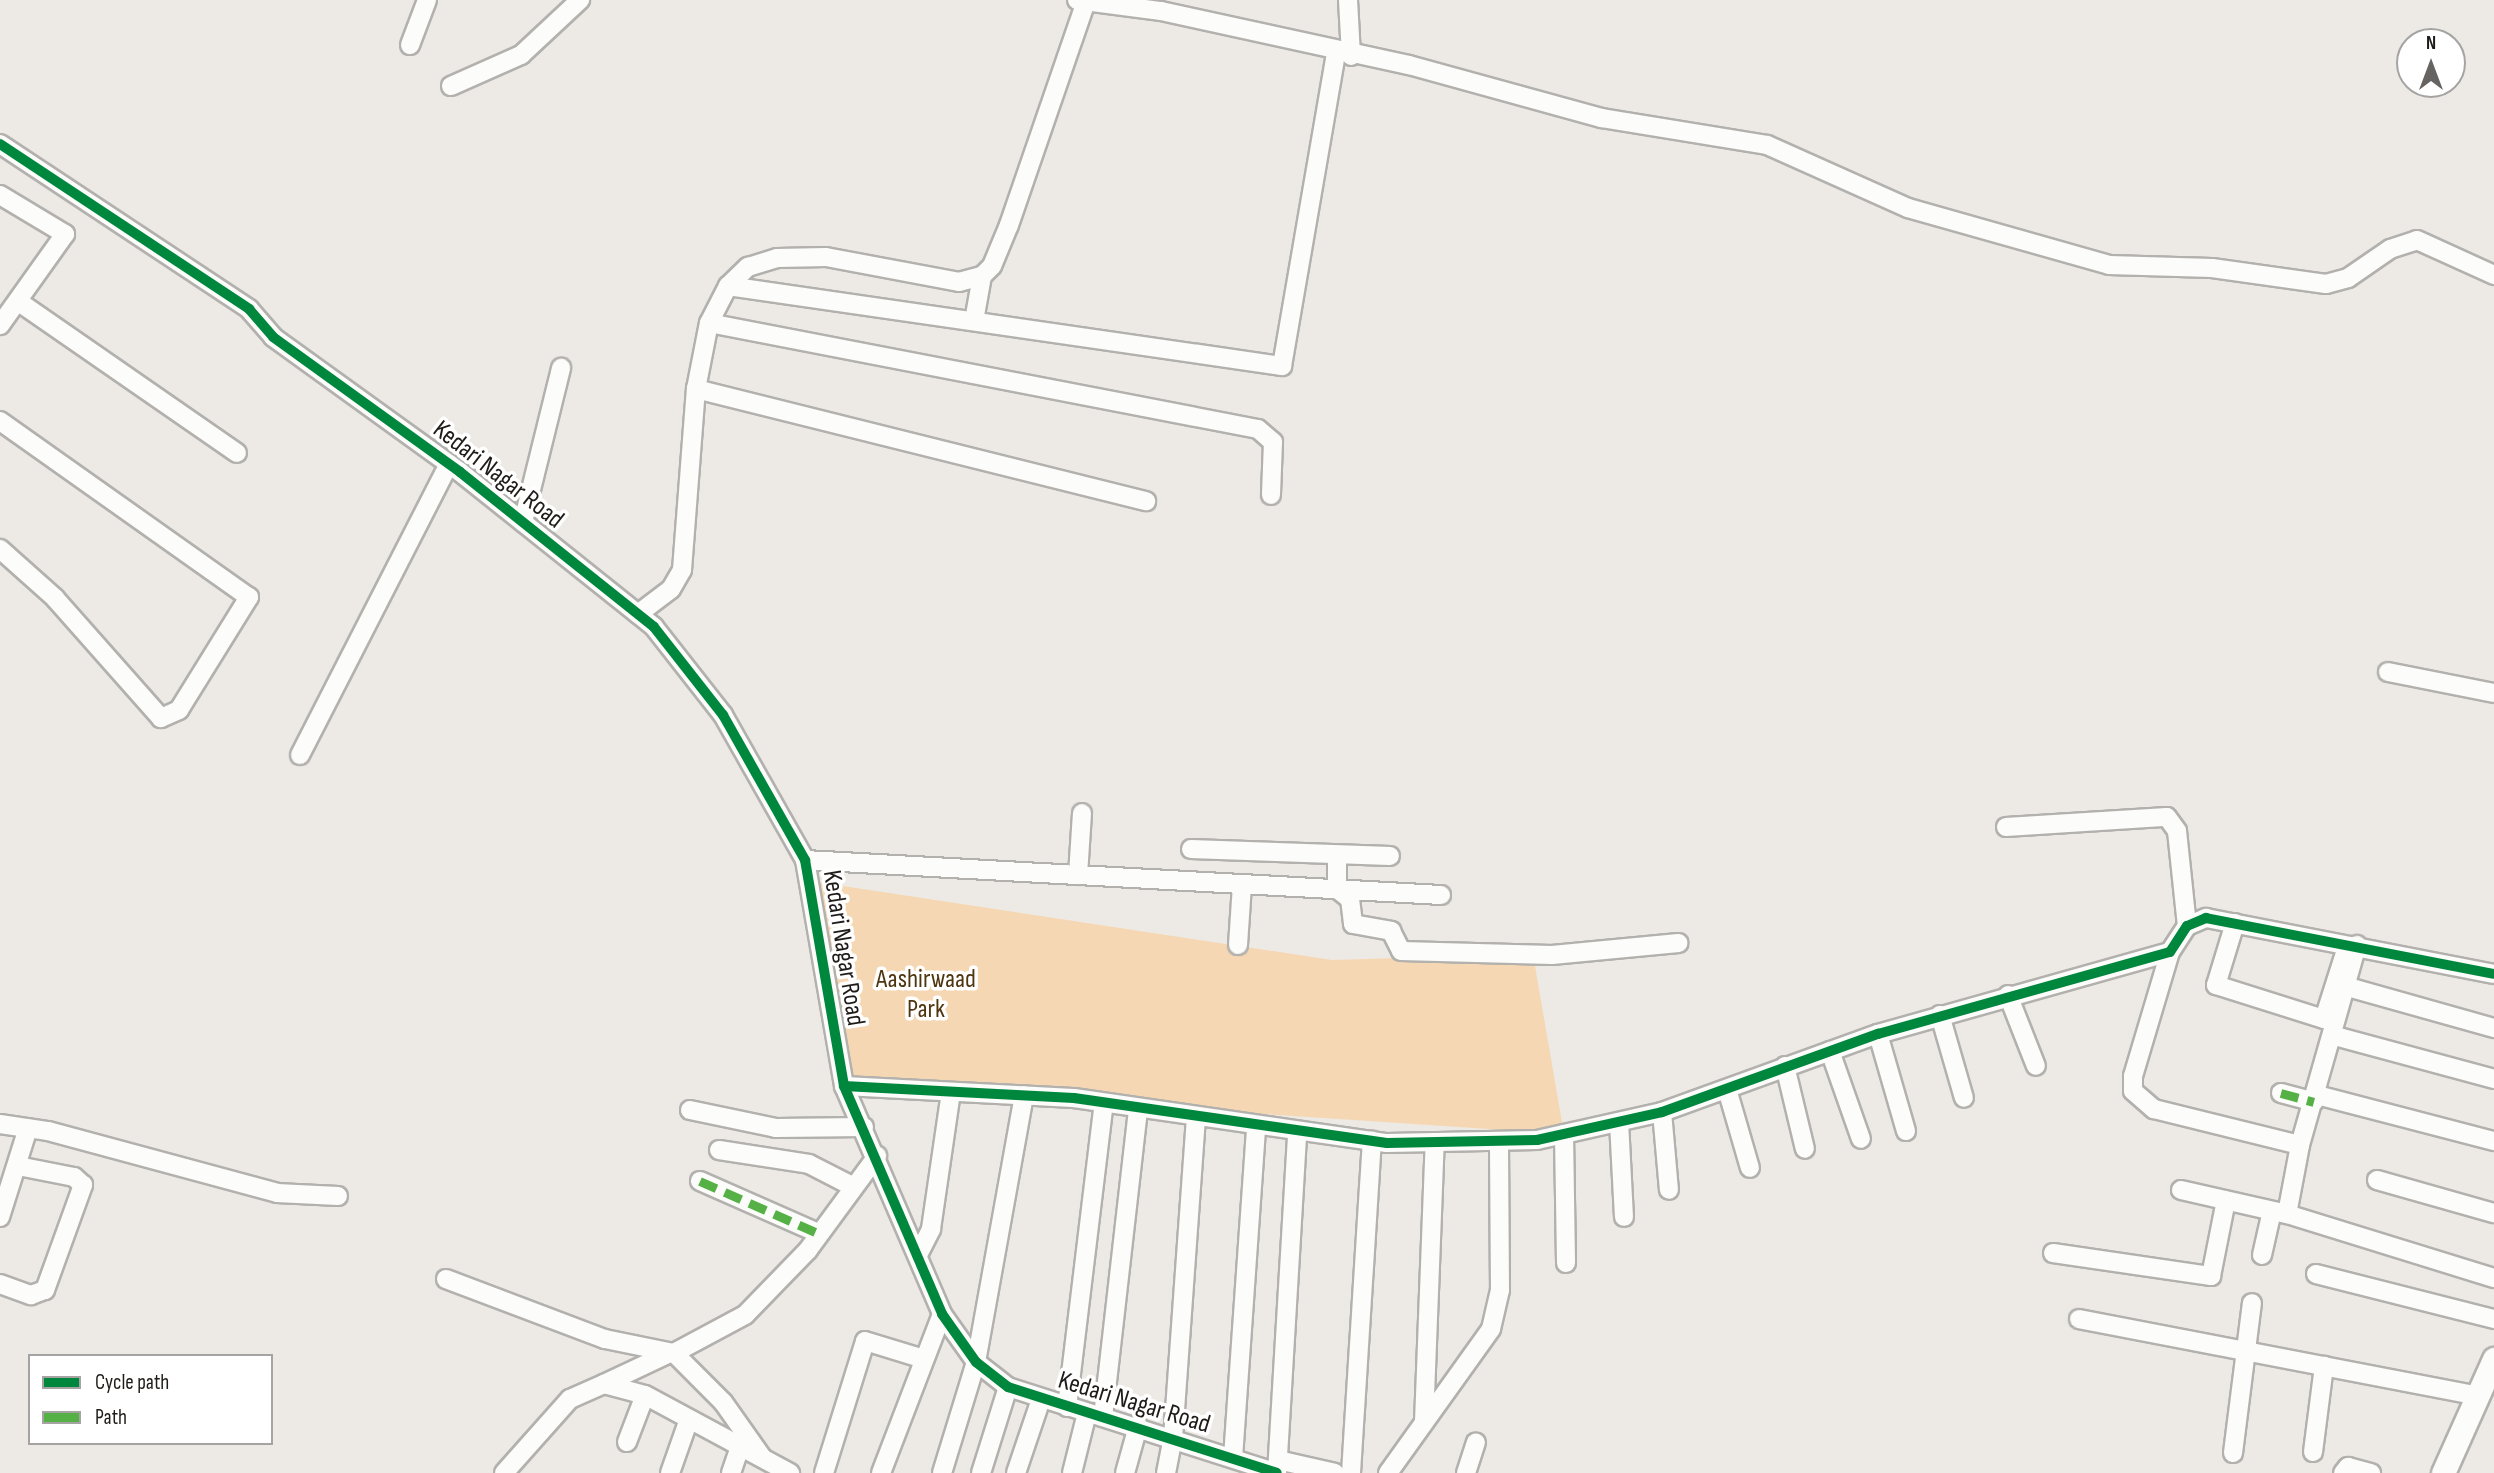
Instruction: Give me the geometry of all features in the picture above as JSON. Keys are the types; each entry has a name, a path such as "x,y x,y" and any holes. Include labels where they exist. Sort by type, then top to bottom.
{"main road":[{"path":"2443,1473 2494,1359"}],"street":[{"path":"410,45 427,0"},
{"path":"451,86 521,55 580,0"},
{"path":"728,286 1283,366 1344,54 1348,0"},
{"path":"638,614 671,589 682,570 696,389 709,323 728,286 748,267 778,258 826,257 959,282 982,276 992,266 1009,225 1082,1 1161,11 1344,54 1409,65 1602,118 1766,145 1909,208 2109,265 2212,268 2326,284 2348,278 2389,249 2417,240 2494,275"},
{"name":"Kedari Nagar Road","path":"0,144 249,309 273,337 449,464 654,627 723,715 805,860 844,1086 919,1253 942,1314 976,1362 1008,1387 1066,1407 1138,1426 1233,1458 1278,1469 1335,1473"},
{"path":"0,195 65,234 0,325"},
{"path":"974,321 982,276"},
{"path":"19,302 237,453"},
{"path":"709,323 1258,429 1273,442 1271,495"},
{"path":"523,522 561,368"},
{"path":"696,389 1146,501"},
{"path":"0,421 249,597 179,710 161,718 55,598 0,549"},
{"path":"300,755 449,464"},
{"path":"2388,672 2494,693"},
{"path":"1078,875 1082,813"},
{"path":"2006,827 2167,817 2177,831 2187,926"},
{"path":"1191,849 1337,858 1391,856"},
{"path":"1337,858 1337,889"},
{"path":"805,860 1441,895"},
{"path":"1238,945 1242,884"},
{"path":"1337,889 1350,899 1353,925 1391,931 1401,951 1552,955 1678,943"},
{"path":"2300,1145 2154,1109 2133,1091 2133,1076 2170,952 2187,926 2206,918 2352,944 2494,974"},
{"path":"2235,923 2216,985 2324,1019 2352,944"},
{"path":"2262,1255 2280,1213 2335,1036 2348,987 2352,944"},
{"path":"844,1086 1024,1095 1104,1103 1256,1127 1372,1141 1499,1141 1564,1134 1662,1112 1878,1034 2008,995 2170,952"},
{"path":"2348,987 2494,1028"},
{"path":"2008,995 2036,1066"},
{"path":"1940,1015 1964,1098"},
{"path":"1878,1034 1906,1131"},
{"path":"2335,1036 2494,1079"},
{"path":"1830,1051 1861,1139"},
{"path":"1785,1066 1805,1149"},
{"path":"1727,1089 1750,1168"},
{"path":"919,1253 931,1229 951,1092"},
{"path":"2281,1093 2494,1140"},
{"path":"942,1473 976,1362 1024,1095"},
{"path":"1066,1407 1104,1103"},
{"path":"1072,1473 1095,1415 1138,1108"},
{"path":"690,1110 776,1128 864,1127"},
{"path":"1662,1112 1669,1190"},
{"path":"1166,1473 1173,1438 1196,1118"},
{"path":"1619,1122 1624,1217"},
{"path":"0,1124 28,1128 277,1193 338,1196"},
{"path":"1233,1458 1256,1127"},
{"path":"0,1217 28,1128"},
{"path":"1278,1469 1297,1132"},
{"path":"1564,1134 1566,1263"},
{"path":"1351,1473 1372,1141"},
{"path":"1388,1473 1491,1329 1500,1290 1499,1141"},
{"path":"1424,1422 1435,1142"},
{"path":"719,1150 809,1164 852,1186"},
{"path":"504,1473 570,1399 672,1353 745,1315 818,1233 877,1156"},
{"path":"0,1284 31,1295 45,1290 83,1185 74,1177 18,1166"},
{"path":"2377,1180 2494,1213"},
{"path":"700,1181 818,1233"},
{"path":"2181,1190 2280,1213 2494,1278"},
{"path":"2053,1253 2211,1276 2226,1200"},
{"path":"2316,1275 2494,1319"},
{"path":"446,1279 605,1339 672,1353 723,1402 765,1464"},
{"path":"2233,1453 2252,1303"},
{"path":"881,1473 942,1314"},
{"path":"2079,1319 2479,1396"},
{"path":"824,1473 865,1341 924,1359"},
{"path":"2313,1452 2324,1366"},
{"path":"604,1384 645,1395 740,1447 765,1464 790,1473"},
{"path":"981,1473 1008,1387"},
{"path":"627,1442 645,1395"},
{"path":"1016,1473 1041,1399"},
{"path":"670,1473 689,1419"},
{"path":"1125,1473 1138,1426"},
{"path":"1466,1473 1475,1443"},
{"path":"731,1473 740,1447"},
{"path":"2343,1473 2348,1467 2371,1473"}],"green space":[{"name":"Aashirwaad Park","path":"810,881 1332,960 1533,954 1564,1134 844,1086"}],"marked path":[{"path":"2281,1093 2314,1102"},
{"path":"700,1181 818,1233"}],"cycle path":[{"path":"0,144 249,309 273,337 460,472 654,627 723,715 805,860 844,1086 942,1314 976,1362 1008,1387 1277,1473"},
{"path":"844,1086 1074,1098 1387,1143 1537,1140 1662,1112 1878,1034 2170,952 2187,926 2206,918 2494,974"}]}
